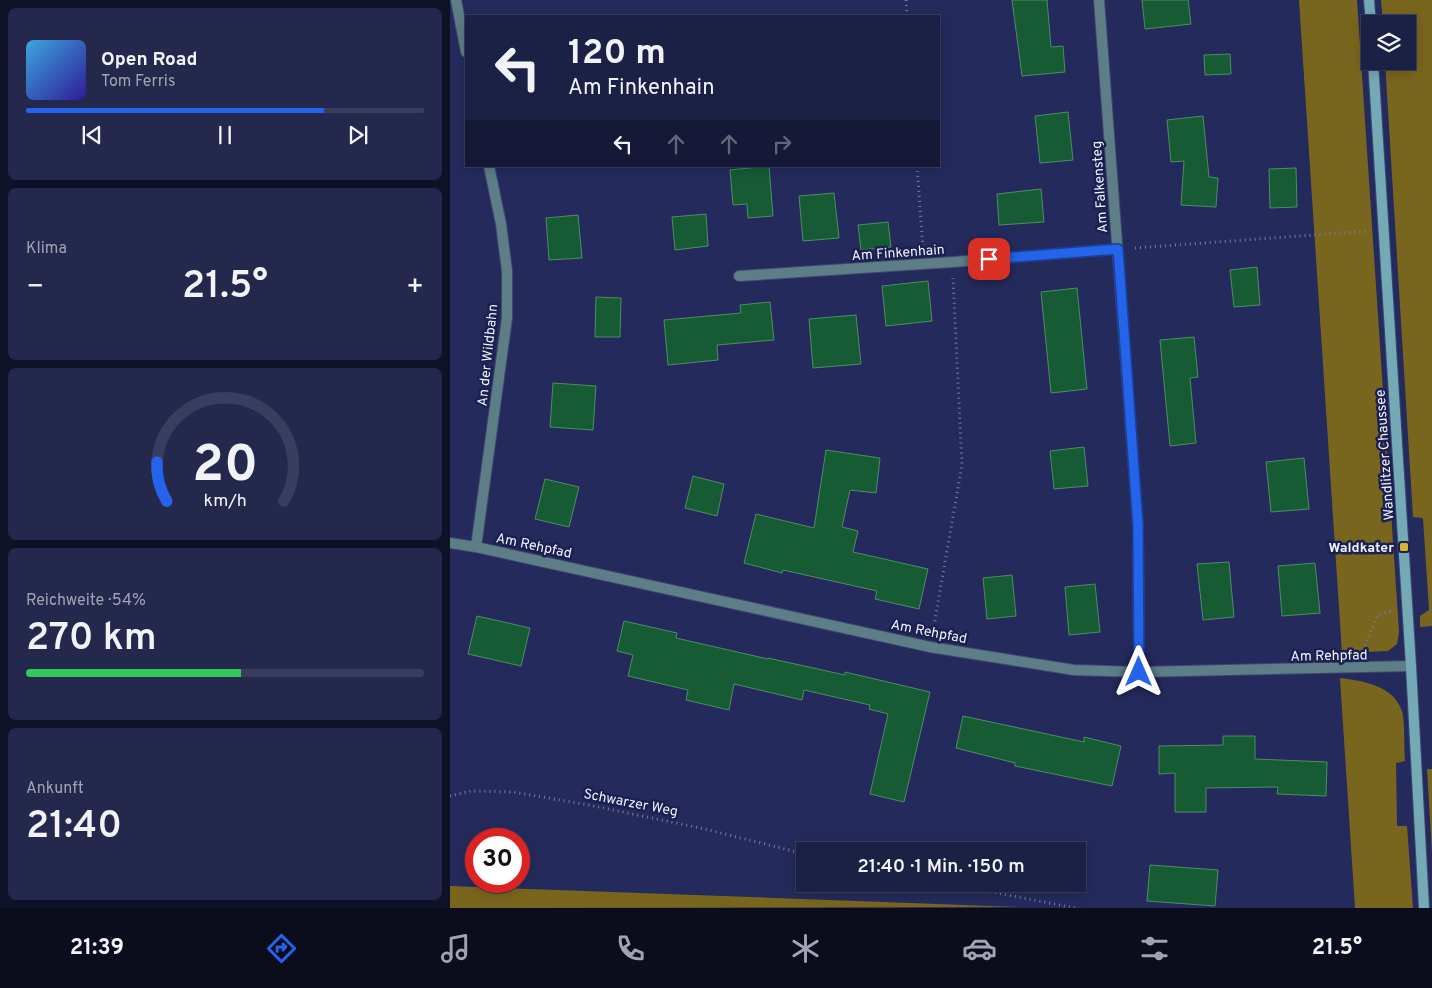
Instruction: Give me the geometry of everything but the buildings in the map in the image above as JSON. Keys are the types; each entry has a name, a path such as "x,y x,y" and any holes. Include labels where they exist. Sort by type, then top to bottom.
{"main road":[{"path":"1369,0 1370,15"},
{"name":"Wandlitzer Chaussee","path":"1374,70 1411,666 1424,908"}],"street":[{"path":"456,0 465,47"},
{"name":"Am Falkensteg","path":"1099,0 1138,526 1139,672"},
{"name":"An der Wildbahn","path":"476,547 507,318 507,270 501,224 489,167"},
{"name":"Am Finkenhain","path":"739,276 1118,249"},
{"name":"Am Rehpfad","path":"450,543 476,547 930,647 1074,670 1139,672 1411,666"}],"path":[{"path":"906,0 907,15"},
{"path":"918,167 924,263"},
{"path":"1118,249 1384,230"},
{"path":"930,647 962,465 953,262"},
{"path":"1355,668 1378,615 1407,604"},
{"name":"Schwarzer Weg","path":"450,796 471,791 513,792 589,805 705,829 796,852"},
{"path":"992,892 1075,908"}],"shaded area":[{"path":"1299,0 1357,0 1399,632 1397,644 1388,651 1342,653"},
{"path":"1381,0 1432,0 1432,626 1420,627 1420,616 1429,610 1423,518 1413,517 1386,70 1416,70 1416,15 1382,15"},
{"path":"1340,678 1367,683 1384,690 1398,702 1402,711 1405,761 1396,763 1397,826 1407,826 1413,908 1355,908"},
{"path":"1427,769 1432,769 1432,852"},
{"path":"450,886 465,887 465,893 530,893 530,889 1018,907 450,908"}],"place":[{"name":"Waldkater","path":"1404,547"}],"route":[{"path":"989,259 1118,249 1138,526 1139,672"}]}
